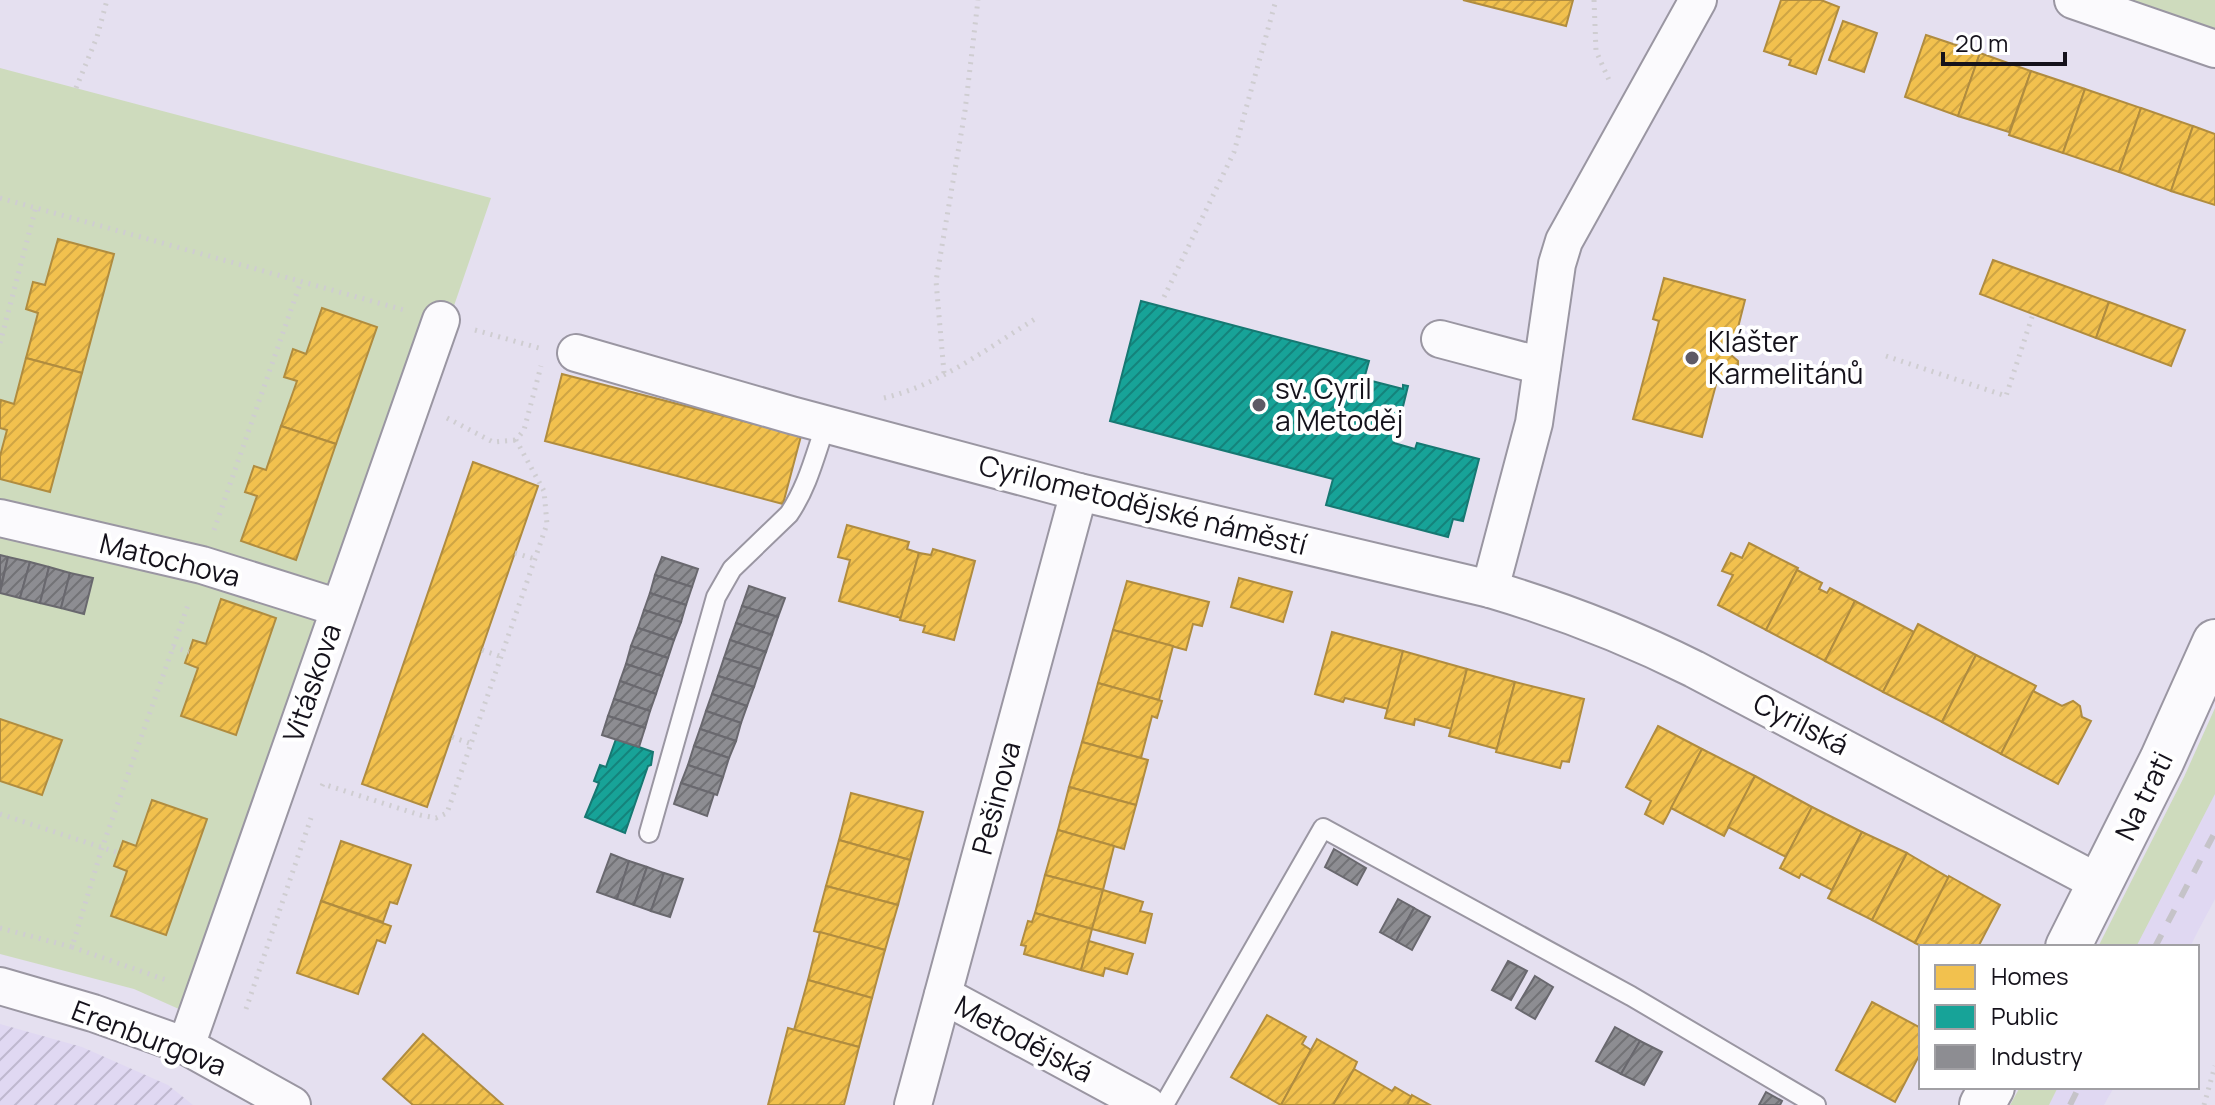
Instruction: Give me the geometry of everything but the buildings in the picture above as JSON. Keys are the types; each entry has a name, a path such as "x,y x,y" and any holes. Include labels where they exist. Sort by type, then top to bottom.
{"main road":[{"name":"Na trati","path":"2069,945 2162,760 2215,642"}],"street":[{"path":"1490,589 1534,423 1557,264 1564,241 1698,0"},
{"path":"2073,0 2215,49"},
{"name":"Vitáskova","path":"186,1046 441,320"},
{"path":"1440,339 1542,366"},
{"name":"Cyrilometodějské náměstí","path":"576,353 1079,492 1490,589"},
{"name":"Pešinova","path":"913,1105 1079,492"},
{"name":"Matochova","path":"0,518 202,565 339,608"},
{"name":"Cyrilská","path":"1490,589 1631,637 1849,748 2101,884"},
{"name":"Erenburgova","path":"0,986 93,1013 186,1046 292,1105"},
{"name":"Metodějská","path":"943,995 1147,1105"}],"lane":[{"path":"649,833 716,597 732,569 789,514 796,503 806,485 826,424"},
{"path":"1164,1105 1323,828 1631,996 1816,1105"}],"path":[{"path":"76,88 97,37 107,0"},
{"path":"944,373 936,281 965,111 978,0"},
{"path":"1164,297 1234,152 1276,0"},
{"path":"1594,0 1596,51 1605,76 1641,103"},
{"path":"0,198 301,281 210,542"},
{"path":"0,343 36,207"},
{"path":"1886,356 2006,396 2033,314"},
{"path":"870,397 897,395 944,373 1035,319"},
{"path":"438,414 493,442 516,440 524,430 541,363"},
{"path":"318,799 323,784 420,815 443,817 447,813 547,524 544,491 516,440"},
{"path":"515,553 535,559"},
{"path":"72,947 102,848 191,594"},
{"path":"173,647 189,652"},
{"path":"482,650 502,657"},
{"path":"452,737 472,744"},
{"path":"0,814 119,853"},
{"path":"246,1009 313,814"},
{"path":"0,928 72,947 171,982"},
{"path":"2204,1105 2215,1066"}],"shaded area":[{"path":"2215,765 2215,899 2191,945 2121,945"},
{"path":"0,1024 82,1047 168,1085 193,1105 0,1105"},
{"path":"2043,1089 2113,1089 2104,1105 2034,1105"}],"green space":[{"path":"2108,0 2215,0 2215,38"},
{"path":"0,68 491,198 208,1022 134,989 0,954"},
{"path":"2215,708 2215,794 2137,945 2099,945 2184,777"},
{"path":"2019,1089 2057,1089 2049,1105 2010,1105"}],"railway":[{"path":"2156,945 2215,832"},
{"path":"2070,1105 2078,1089"}],"place":[{"name":"Klášter Karmelitánů","path":"1692,358"},
{"name":"sv. Cyril a Metoděj","path":"1259,405"}]}
